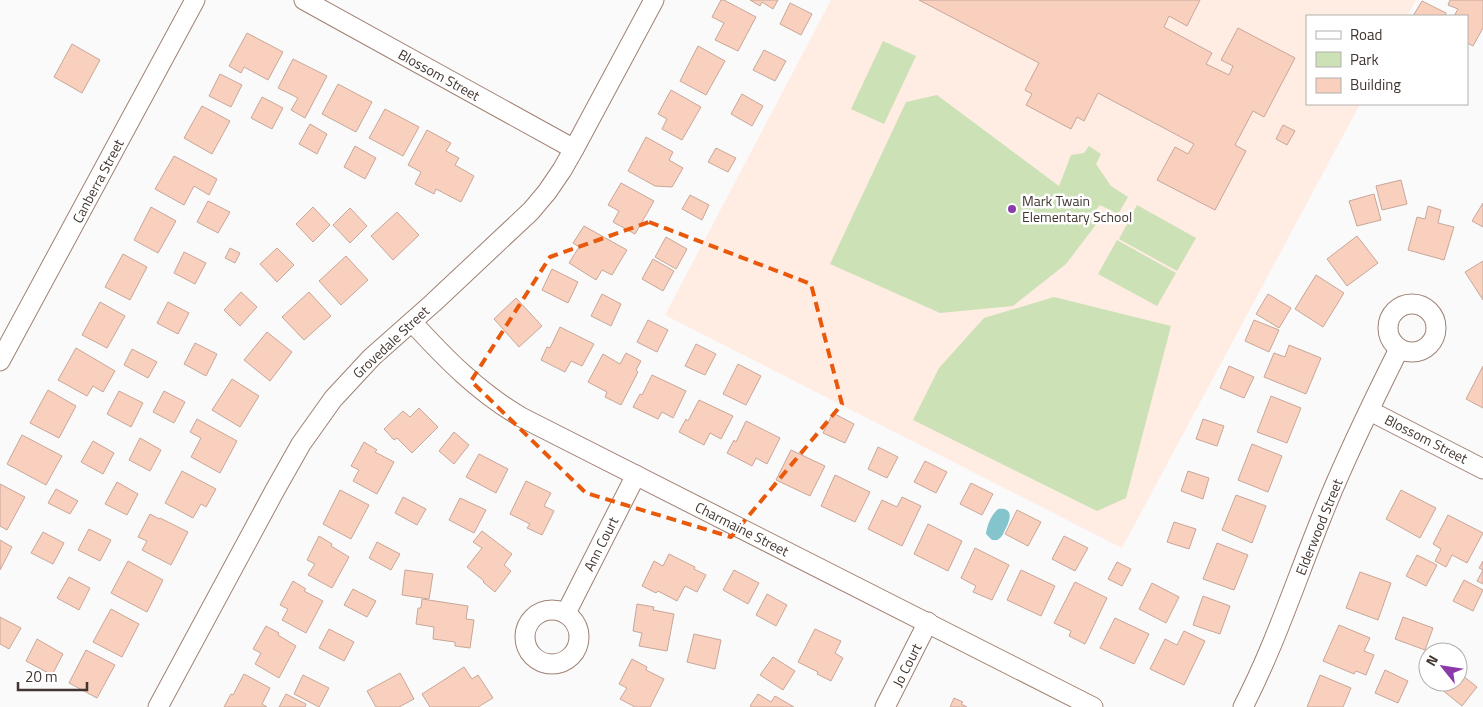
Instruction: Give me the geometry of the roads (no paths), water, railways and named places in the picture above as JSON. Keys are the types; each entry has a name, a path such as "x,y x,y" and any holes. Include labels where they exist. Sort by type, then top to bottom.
{"street":[{"name":"Canberra Street","path":"0,362 195,0"},
{"name":"Blossom Street","path":"304,0 574,149"},
{"name":"Grovedale Street","path":"158,707 301,444 317,421 345,385 372,357 531,211 547,192 574,149 654,0"},
{"name":"Charmaine Street","path":"412,322 470,381 502,406 521,417 1093,707"},
{"name":"Elderwood Street","path":"1243,707 1279,626 1320,520 1399,349"},
{"name":"Blossom Street","path":"1370,411 1483,468"},
{"name":"Ann Court","path":"566,613 636,475"},
{"name":"Jo Court","path":"886,707 928,622"}],"water":[{"path":"998,509 1008,511 1010,514 1009,521 1001,537 997,540 992,540 986,534 991,517"}],"place":[{"name":"Mark Twain Elementary School","path":"1012,209"}]}
